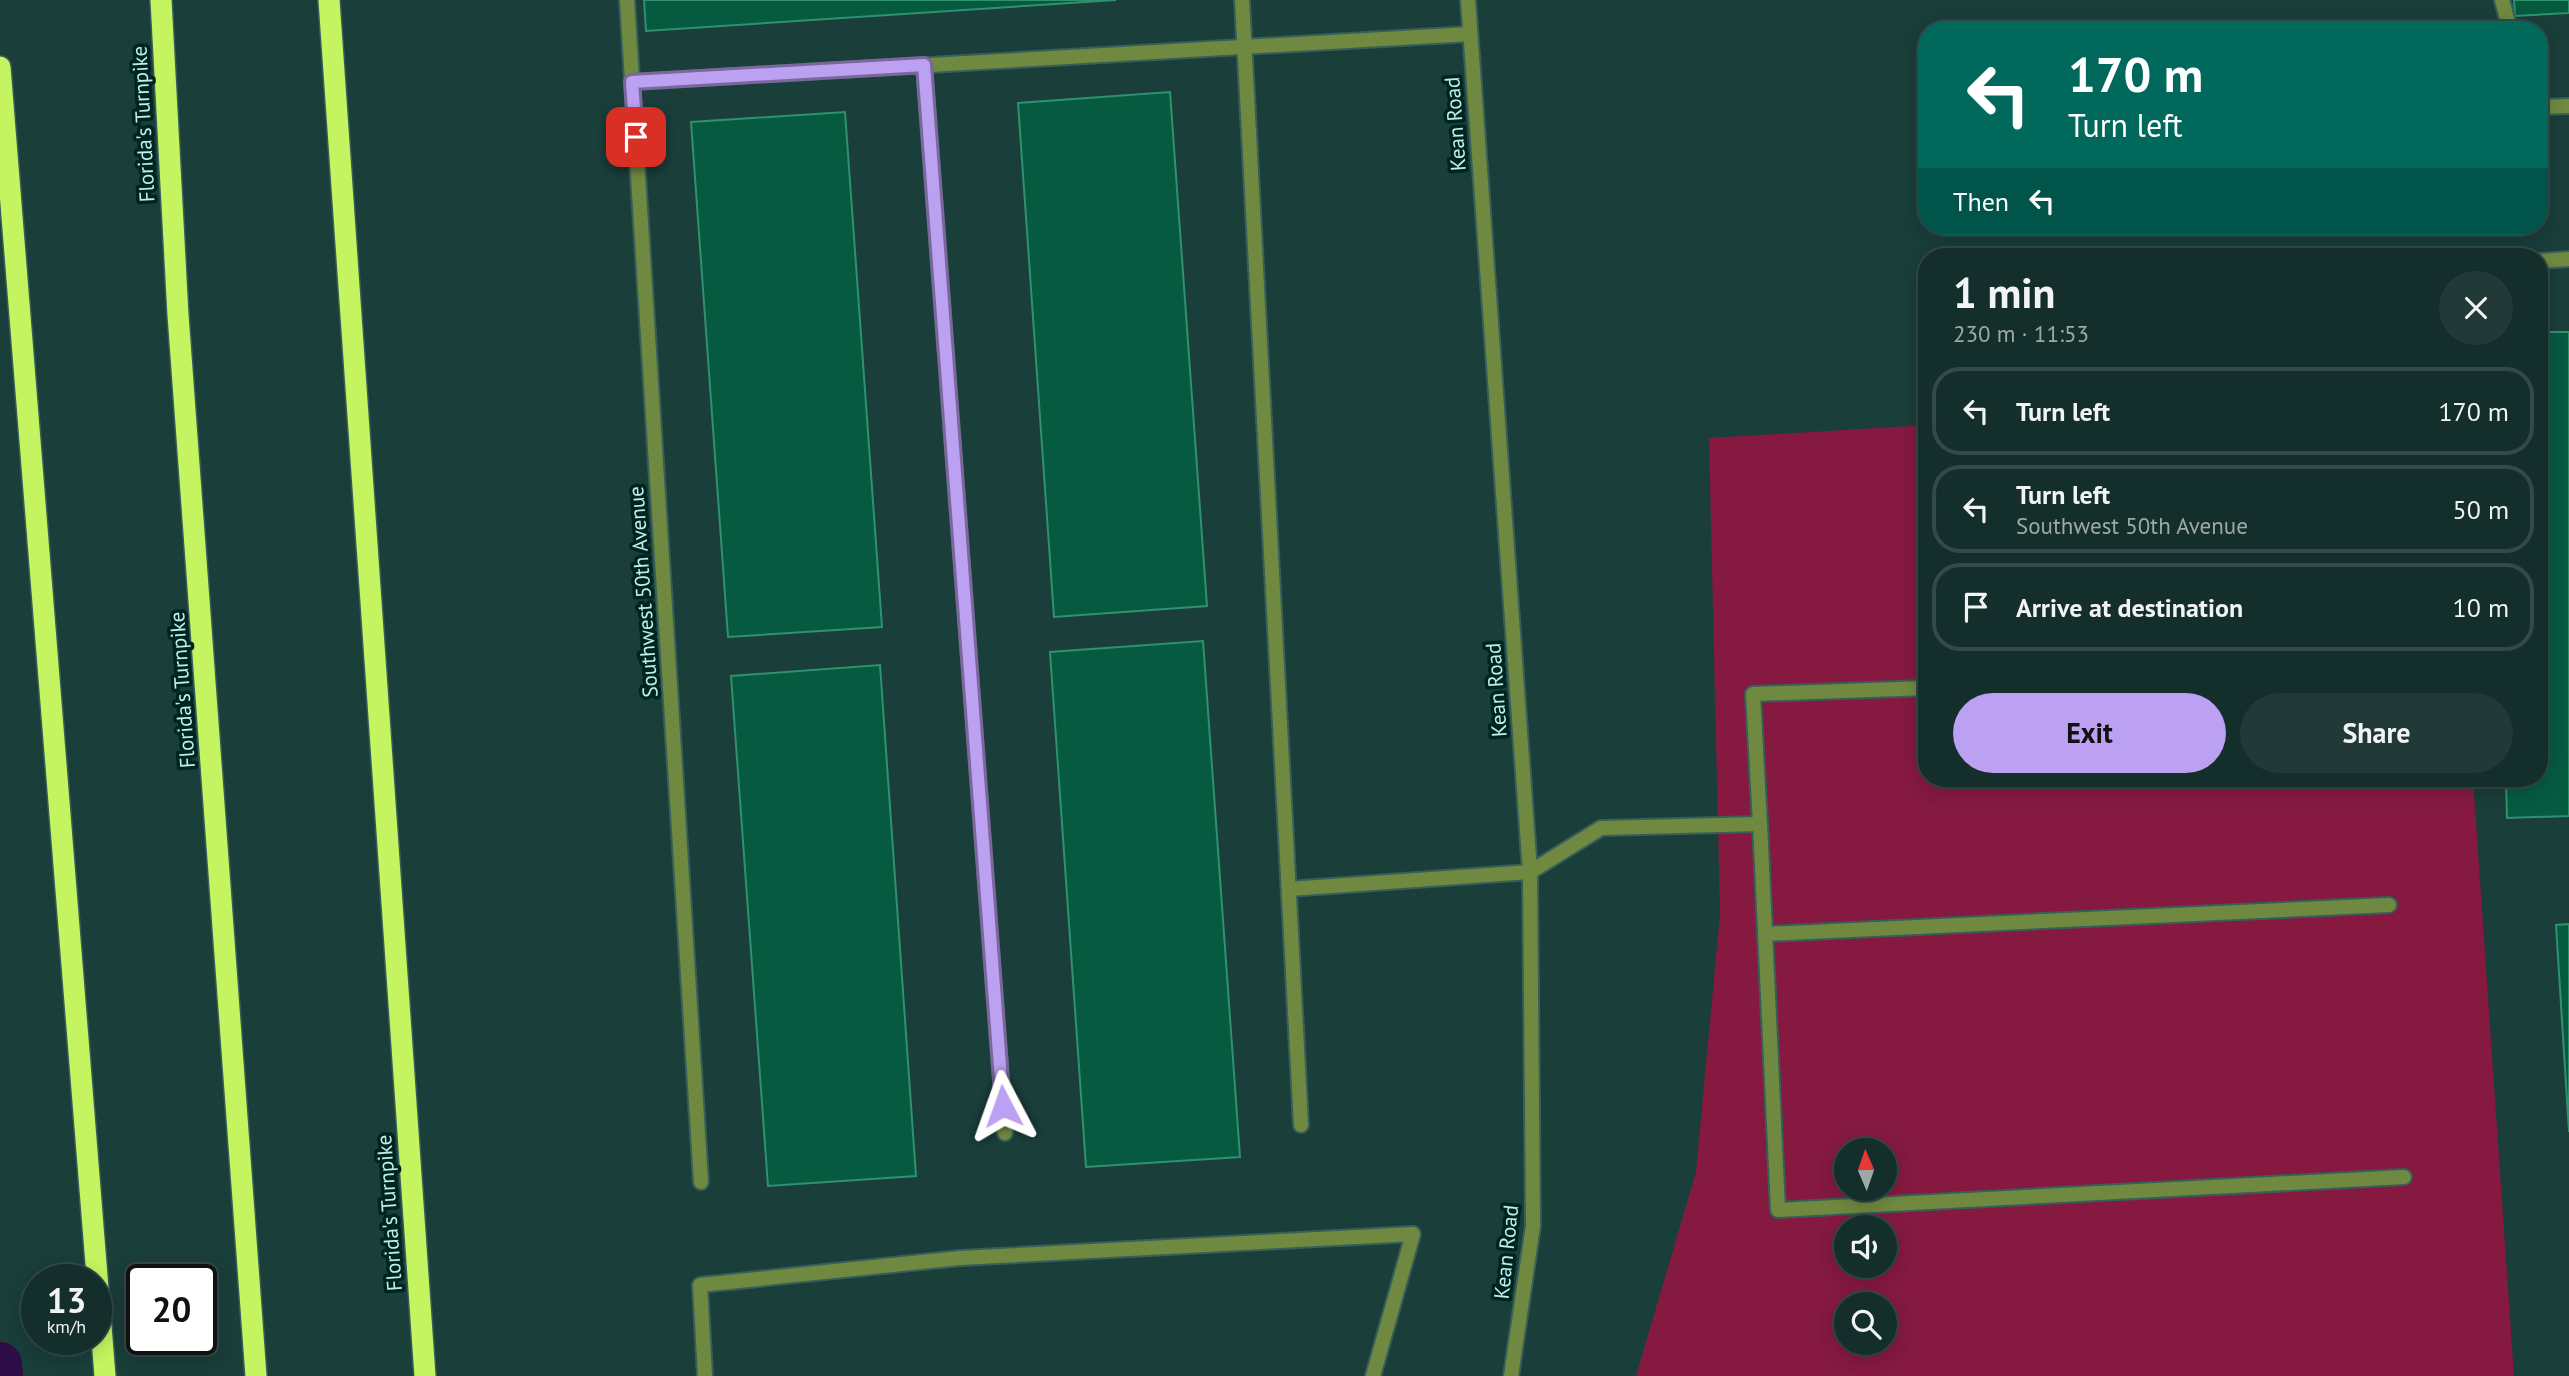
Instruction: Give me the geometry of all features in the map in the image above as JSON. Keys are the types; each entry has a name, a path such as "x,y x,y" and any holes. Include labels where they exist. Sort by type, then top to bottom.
{"highway":[{"name":"Florida's Turnpike","path":"161,0 178,316 256,1376"},
{"name":"Florida's Turnpike","path":"329,0 425,1376"},
{"path":"0,67 105,1376"}],"street":[{"name":"Southwest 50th Avenue","path":"627,0 701,1182"},
{"path":"1242,0 1301,1125"},
{"name":"Kean Road","path":"1468,0 1530,872 1533,1226 1511,1376"},
{"path":"2502,0 2508,21"},
{"path":"632,82 1470,34"},
{"path":"924,65 1005,1133"},
{"path":"2548,107 2569,106"},
{"path":"2548,260 2569,259"},
{"path":"1918,688 1753,694 1778,1210 2404,1177"},
{"path":"1289,889 1530,872 1601,828 1760,824"},
{"path":"1765,933 2389,905"},
{"path":"705,1376 700,1285 960,1258 1413,1234 1373,1376"}],"shaded area":[{"path":"1918,426 1918,787 2474,787 2514,1376 1636,1376 1696,1172 1720,914 1709,438"}],"building":[{"path":"644,0 1116,0 646,31"},
{"path":"2514,0 2569,0 2569,13 2515,16"},
{"path":"1170,92 1207,606 1054,617 1018,103"},
{"path":"845,112 882,627 728,637 691,122"},
{"path":"2548,332 2569,332 2569,816 2507,818 2506,787 2548,787"},
{"path":"1203,641 1240,1157 1086,1167 1050,652"},
{"path":"880,665 916,1176 768,1186 731,676"},
{"path":"2569,924 2569,1132 2556,925"}],"waterway":[{"path":"0,1364 1,1376"}],"route":[{"path":"636,137 632,82 924,65 1003,1106"}]}
